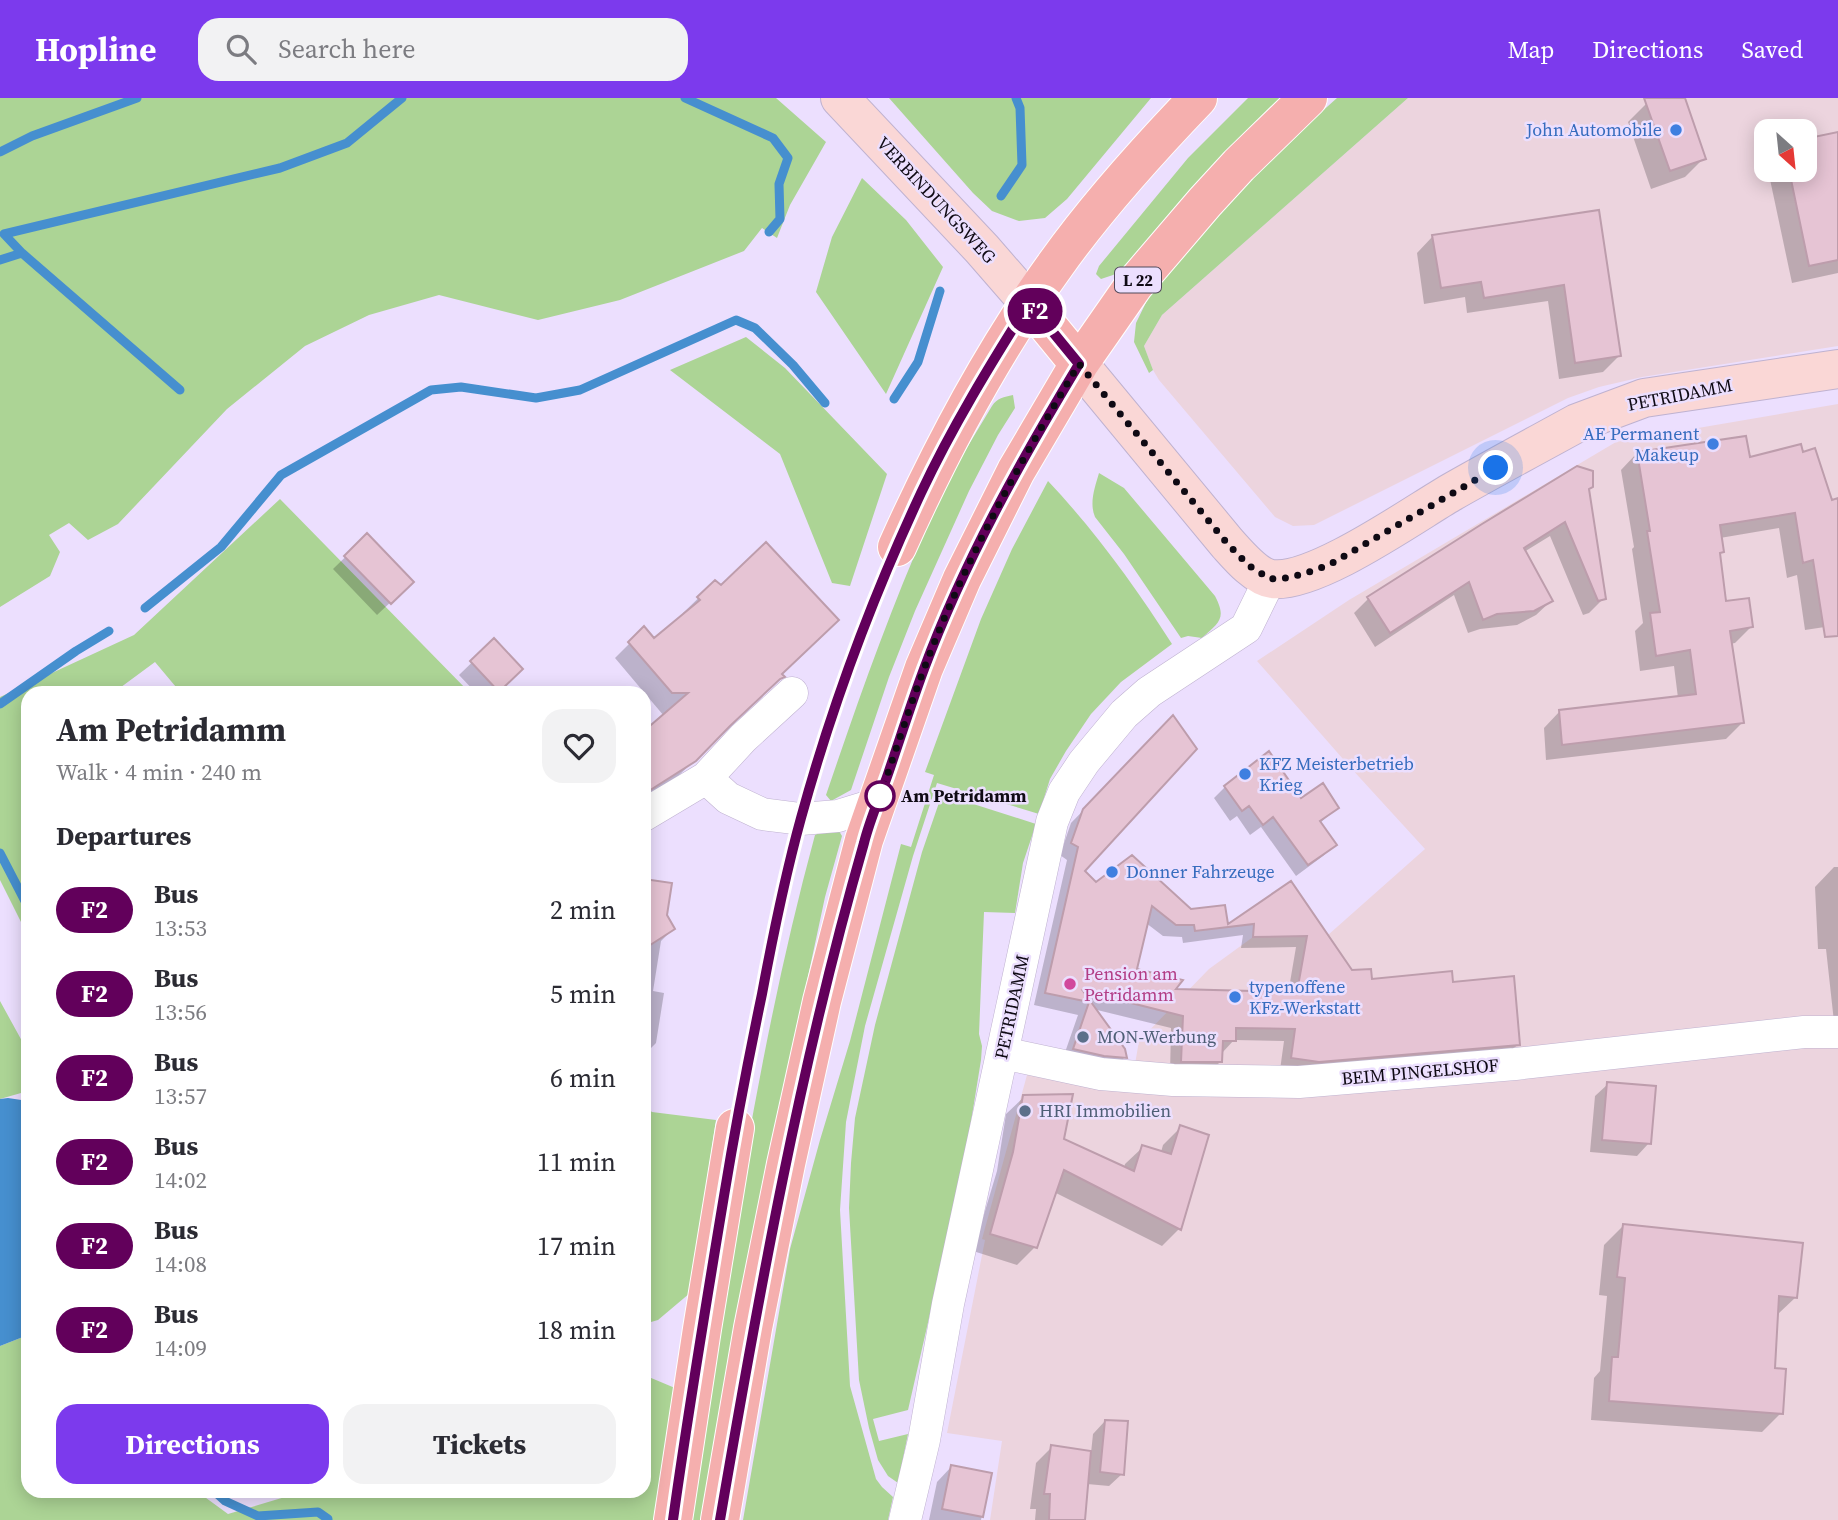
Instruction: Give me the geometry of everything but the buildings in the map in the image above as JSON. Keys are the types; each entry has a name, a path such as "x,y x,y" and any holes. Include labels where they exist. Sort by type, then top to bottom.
{"main road":[{"path":"897,547 923,489 976,388 1029,303 1083,229 1160,137 1198,98"},
{"name":"L 22","path":"720,1520 753,1328 822,1001 864,840 924,668 962,579 1016,471 1079,364 1134,285 1205,202 1239,164 1308,98"},
{"path":"1029,303 1079,364"},
{"path":"673,1520 735,1128"}],"street":[{"name":"VERBINDUNGSWEG","path":"840,98 982,248 1029,303"},
{"path":"1079,364 1227,543 1248,565 1270,579"},
{"name":"PETRIDAMM","path":"905,1520 924,1440 948,1304 1043,855 1064,792 1084,762 1124,713 1149,692 1246,628 1270,579 1287,578 1329,565 1448,494 1577,423 1595,416 1644,398 1838,369"},
{"path":"651,811 706,778 743,738 792,693"},
{"path":"706,778 728,798 762,814 801,819 838,816 877,804"},
{"name":"BEIM PINGELSHOF","path":"1002,1053 1101,1074 1173,1080 1300,1082 1515,1064 1804,1032 1838,1032"}],"shaded area":[{"path":"1408,98 1838,98 1838,346 1642,377 1599,387 1568,398 1314,525 1293,526 1275,517 1159,380 1144,346 1162,315"},
{"path":"1838,404 1838,1520 990,1520 1002,1441 947,1433 985,1240 982,1239 1027,1075 1131,1087 1139,1041 1209,969 1253,937 1328,935 1425,849 1257,661 1349,600 1616,442"}],"green space":[{"path":"0,98 776,98 826,142 790,205 777,238 762,228 744,251 620,300 538,320 439,295 369,315 305,346 227,409 118,524 88,540 69,523 49,535 60,552 50,576 0,607"},
{"path":"889,98 1151,98 1067,199 1045,218 1019,221 992,211"},
{"path":"1248,98 1288,98 1131,263 1113,275 1101,279 1096,274 1099,266 1188,158"},
{"path":"1337,98 1408,98 1162,315 1144,346 1153,370 1149,373 1134,342 1136,323 1156,282 1271,157"},
{"path":"862,178 906,220 943,267 886,394 816,292 832,237"},
{"path":"746,337 785,368 887,474 850,586 832,583 780,454 670,370"},
{"path":"1013,395 1015,408 969,491 915,611 889,677 851,790 831,801 826,795 862,692 900,591 935,509 992,406 998,400"},
{"path":"1099,473 1124,488 1215,596 1221,615 1213,628 1202,638 1181,638 1124,554 1095,517 1094,489"},
{"path":"1048,481 1114,559 1172,644 1121,682 1091,714 1050,779 1039,814 937,783 913,856 865,1026 846,1122 840,1210 850,1386 876,1479 893,1497 888,1520 743,1520 790,1249 850,1041 901,844 911,847 934,775 925,772 981,619 1012,549"},
{"path":"280,499 463,686 175,686 155,662 122,686 24,686 134,635"},
{"path":"21,687 21,922 0,880 0,697"},
{"path":"942,794 1036,824 1023,863 1015,913 984,912 979,1034 981,1060 964,1165 908,1410 873,1419 879,1441 908,1434 898,1483 888,1476 878,1460 859,1380 849,1208 851,1163 855,1118 875,1025 922,852"},
{"path":"839,831 842,836 825,897 768,1164 707,1520 687,1520 742,1176 774,1004 815,835"},
{"path":"0,1001 21,1039 21,1093 0,1099"},
{"path":"651,1111 716,1120 690,1293 658,1320 651,1322"},
{"path":"21,1338 21,1498 206,1498 228,1514 282,1498 651,1498 651,1378 675,1388 657,1520 0,1520 0,1346"}],"water":[{"path":"0,1099 21,1100 21,1338 0,1346"}],"waterway":[{"path":"0,152 32,136 137,98"},
{"path":"22,253 4,234 280,168 347,143 402,98"},
{"path":"685,98 773,138 788,158 779,184 780,219 769,232"},
{"path":"1001,196 1022,165 1020,108 1016,98"},
{"path":"0,260 22,253 180,390"},
{"path":"894,399 918,362 940,291"},
{"path":"145,608 221,547 281,475 431,390 461,387 536,398 580,390 736,320 755,328 793,365 825,403"},
{"path":"26,686 109,631"},
{"path":"0,704 21,689"},
{"path":"0,853 21,894"},
{"path":"222,1498 258,1516 318,1512 328,1520"}],"bus line":[{"name":"F2","path":"673,1520 735,1128 778,910 826,733 856,649 923,489 976,388 1029,303 1079,364 1016,471 962,579 924,668 864,840 822,1001 786,1164 753,1328 720,1520"}],"place":[{"name":"John Automobile","path":"1676,130"},
{"name":"AE Permanent Makeup","path":"1713,444"},
{"name":"KFZ Meisterbetrieb Krieg","path":"1245,774"},
{"name":"Am Petridamm","path":"880,796"},
{"name":"Donner Fahrzeuge","path":"1112,872"},
{"name":"Pension am Petridamm","path":"1070,984"},
{"name":"typenoffene KFz-Werkstatt","path":"1235,997"},
{"name":"MON-Werbung","path":"1083,1037"},
{"name":"HRI Immobilien","path":"1025,1111"}],"route":[{"path":"880,796 924,668 962,579 1016,471 1079,364 1227,543 1248,565 1270,579 1287,578 1329,565 1496,468"}]}
